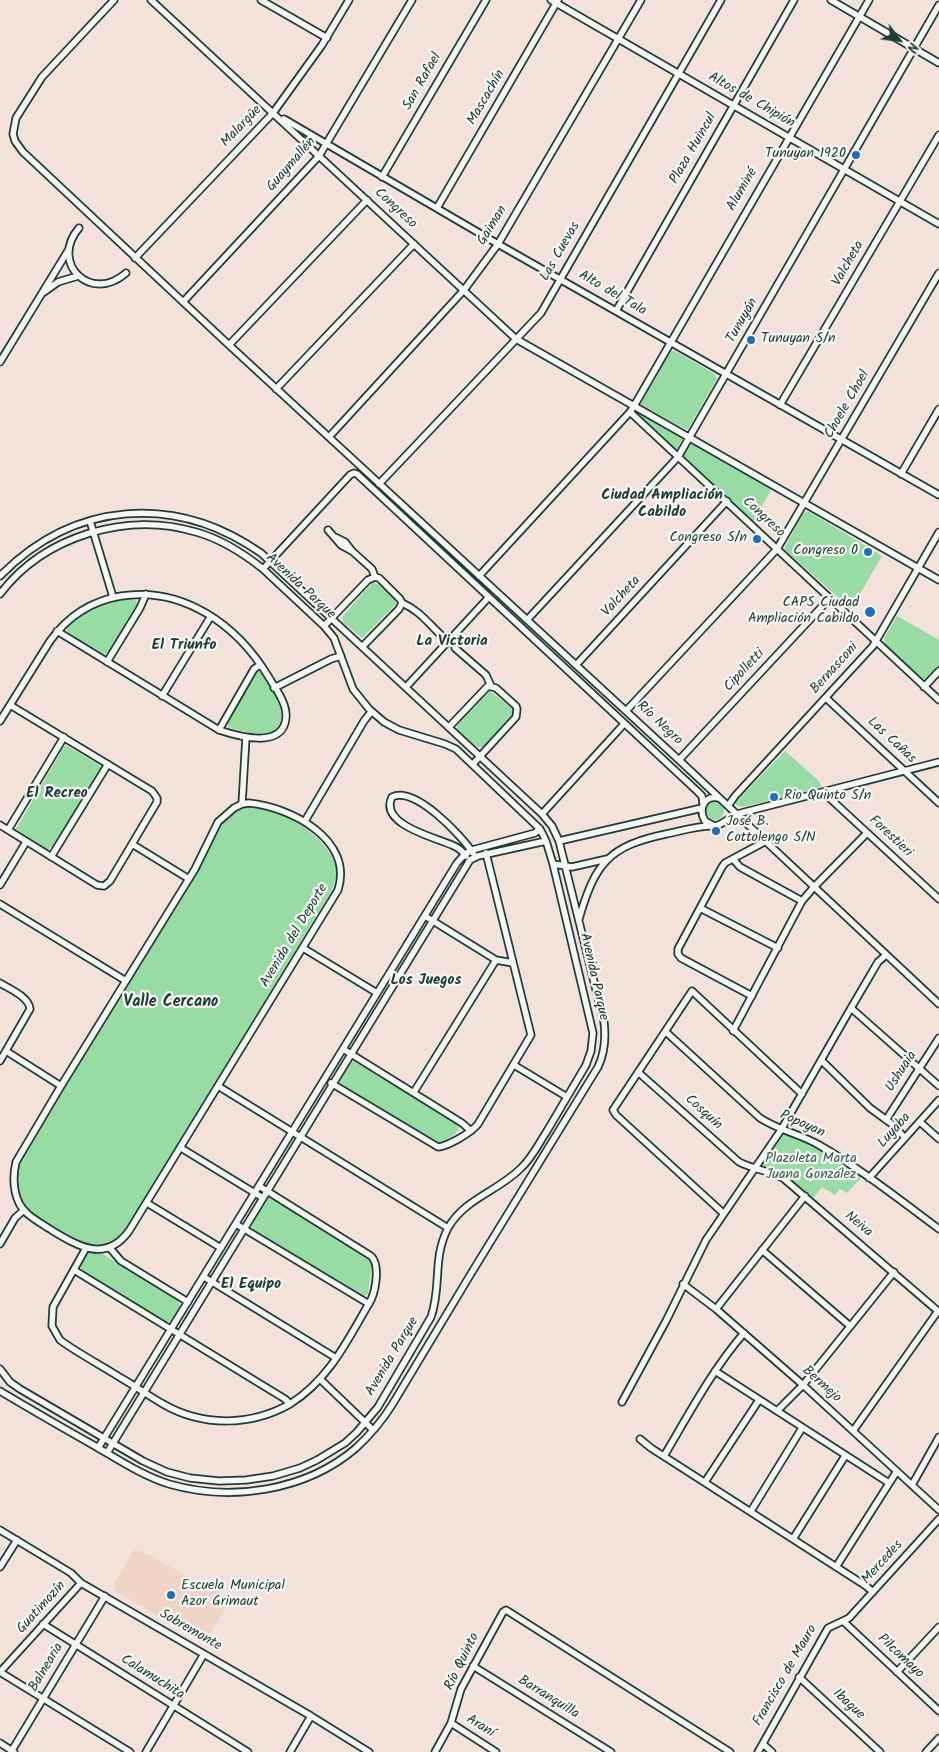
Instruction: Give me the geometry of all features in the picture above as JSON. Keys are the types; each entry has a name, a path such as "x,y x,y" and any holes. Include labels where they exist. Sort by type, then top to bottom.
{"street":[{"name":"Río Negro","path":"114,0 42,77 16,118 13,134 23,152 134,258 679,760 939,1004"},
{"name":"Congreso","path":"151,0 516,339 939,580"},
{"path":"261,0 327,38"},
{"path":"273,7 277,0"},
{"name":"Malargüe","path":"134,258 273,113 327,38 349,0"},
{"name":"Guaymallén","path":"183,302 319,156 412,0"},
{"name":"San Rafael","path":"382,177 486,0"},
{"name":"Gaiman","path":"329,437 464,290 498,244 640,0"},
{"name":"Las Cuevas","path":"379,484 541,313 721,0"},
{"name":"Plaza Huincul","path":"616,311 794,0"},
{"path":"831,0 939,63"},
{"name":"Aluminé","path":"634,406 869,0"},
{"name":"Altos de Chipión","path":"555,1 939,224"},
{"name":"Mascachín","path":"437,208 555,1"},
{"name":"Tunuyán","path":"527,620 678,457 939,5"},
{"name":"Alto del Tala","path":"273,113 498,244 939,495"},
{"name":"Valcheta","path":"780,405 939,135"},
{"path":"229,346 367,200"},
{"path":"80,228 73,236 68,257 78,276 87,282 97,285 113,282 126,273"},
{"path":"276,389 414,244"},
{"path":"0,362 69,248"},
{"name":"Choele Choel","path":"626,712 777,549 939,273"},
{"path":"42,293 58,282 78,276"},
{"path":"479,576 634,406"},
{"path":"902,474 939,409"},
{"name":"Congreso","path":"630,412 939,700"},
{"name":"Río Negro","path":"270,561 350,475 357,474 702,796 703,806"},
{"name":"Valcheta","path":"576,665 727,501"},
{"name":"Avenida Parque","path":"0,576 48,538 76,525 126,514 142,513 179,516 224,531 248,544 270,561 480,755 542,814 552,826 559,840 606,1034 602,1057 598,1067 392,1405 373,1430 354,1449 328,1467 293,1482 256,1491 220,1492 170,1484 140,1472 98,1448"},
{"path":"90,521 113,598"},
{"name":"Avenida Parque","path":"0,594 11,581 38,558 64,543 94,531 114,527 148,524 184,529 222,542 263,569 324,626 334,638 353,689 371,712 399,730 452,746 540,829 553,864 593,1033 589,1058 531,1157 522,1168 506,1181 475,1199 448,1228 438,1258 436,1300 431,1317 383,1399 365,1423 345,1443 317,1460 285,1473 246,1480 203,1480 178,1476 148,1464 20,1390 10,1382 0,1369"},
{"path":"328,530 341,545 352,551 372,569 375,577 379,578 400,598 402,604 412,608 442,636"},
{"name":"Bernasconi","path":"728,806 735,796 876,642 939,532"},
{"path":"263,569 270,561"},
{"path":"324,626 368,580 375,577"},
{"path":"107,662 140,608 146,594"},
{"path":"0,721 57,631 72,616 102,600 146,594 182,601 211,616 240,639 260,665 286,710 284,726 271,736 246,737 219,730 57,631"},
{"path":"406,687 488,597"},
{"name":"Cipolletti","path":"679,760 830,598"},
{"path":"362,646 402,604"},
{"path":"162,696 211,616"},
{"path":"456,648 486,675 491,686 496,688 516,706 517,713 516,717 472,764"},
{"path":"274,688 331,658 341,656"},
{"path":"219,730 254,669 260,665"},
{"path":"924,687 939,671"},
{"path":"449,727 491,686"},
{"name":"Las Cañas","path":"826,698 939,803"},
{"path":"0,825 97,885 104,886 110,881 156,805 157,798 152,792 108,764 10,705"},
{"path":"305,821 371,712"},
{"path":"542,814 624,724"},
{"path":"8,830 64,737"},
{"path":"188,1302 121,1261 109,1247 96,1250 86,1248 73,1243 32,1218 18,1201 14,1186 16,1162 189,879 218,822 242,804 246,737"},
{"path":"578,920 591,881 598,869 623,847 640,839 698,827 714,826 723,823 737,814 939,762"},
{"path":"51,857 108,764"},
{"name":"Forestieri","path":"824,792 939,899"},
{"path":"107,1453 300,1136 473,858 472,850 425,805 402,796 392,798 389,805 391,812 402,823 415,831 456,847 473,858 546,841"},
{"path":"714,826 705,821 702,814 703,806 708,799 719,798"},
{"name":"Avenida del Deporte","path":"109,1247 126,1236 338,890 341,869 336,853 327,841 305,821 280,810 249,803 242,804"},
{"path":"559,840 703,806"},
{"path":"727,819 728,806"},
{"path":"0,1392 98,1448 457,863 465,854 472,850 531,835 540,829"},
{"path":"734,1031 802,902 814,887 868,834"},
{"path":"752,996 681,958 678,954 678,949 722,867 766,841"},
{"path":"0,885 26,842"},
{"path":"132,844 189,879"},
{"path":"325,1079 438,1147 444,1146 471,1131 478,1124 531,1035 512,964 485,846"},
{"path":"553,864 566,867 582,865 612,856"},
{"path":"733,859 740,867 802,902"},
{"path":"0,904 126,981"},
{"path":"700,908 778,948"},
{"path":"425,916 496,960 512,964"},
{"path":"571,940 582,937"},
{"path":"303,948 377,993"},
{"path":"622,1402 666,1321 696,1257 723,1213 782,1130 850,1008 878,962 886,955"},
{"path":"414,1092 496,960"},
{"path":"0,984 26,999 30,1005 30,1009 0,1061"},
{"path":"723,1213 616,1115 613,1110 692,991 802,1094"},
{"path":"850,1008 939,1086"},
{"name":"Popoyan","path":"666,1032 760,1118 782,1130 817,1144 939,1228"},
{"name":"Ushuaia","path":"886,1120 939,1038"},
{"path":"343,1049 414,1092 462,1123 471,1131"},
{"path":"6,1051 61,1086"},
{"path":"822,1060 870,1108 905,1138"},
{"path":"514,1065 567,1097"},
{"name":"Cosquín","path":"638,1072 739,1162 755,1168"},
{"path":"218,1086 448,1228"},
{"name":"Luyaba","path":"869,1178 939,1100"},
{"path":"920,1122 939,1139"},
{"path":"181,1148 263,1198"},
{"name":"Neiva","path":"755,1168 783,1178 938,1311"},
{"path":"86,1248 52,1307 51,1320 54,1332 65,1343 163,1404 180,1412 217,1421 236,1421 271,1414 290,1404 321,1380 369,1304 374,1291 376,1263 374,1258 259,1186"},
{"path":"716,1309 805,1196"},
{"path":"147,1203 221,1248"},
{"path":"0,1244 16,1218 24,1210"},
{"path":"236,1224 369,1304"},
{"path":"762,1250 850,1326"},
{"path":"74,1270 285,1399 290,1404"},
{"path":"777,1411 802,1385 894,1272"},
{"path":"204,1277 336,1358"},
{"name":"Bermejo","path":"684,1284 716,1309 802,1385 939,1510"},
{"path":"853,1431 938,1311"},
{"path":"664,1456 728,1351 744,1334"},
{"path":"715,1371 889,1483"},
{"path":"321,1380 373,1430"},
{"path":"705,1482 759,1400"},
{"path":"751,1511 802,1428"},
{"path":"912,1485 939,1437"},
{"path":"640,1439 873,1592"},
{"path":"793,1540 846,1456"},
{"path":"836,1567 897,1471"},
{"name":"Mercedes","path":"843,1621 873,1592 939,1519"},
{"name":"Sobremonte","path":"0,1530 71,1572 81,1582 311,1716 369,1752"},
{"path":"0,1567 16,1540"},
{"name":"Guatimozín","path":"0,1672 81,1582"},
{"name":"Balnearia","path":"13,1752 43,1698 105,1596"},
{"name":"Río Quinto","path":"435,1752 451,1723 461,1690 473,1666 503,1612 506,1610 730,1752"},
{"name":"Pilcomayo","path":"843,1621 939,1711"},
{"name":"Francisco de Mauro","path":"758,1752 828,1628 843,1621"},
{"name":"Calamuchita","path":"43,1624 248,1752"},
{"path":"897,1672 939,1627"},
{"path":"146,1752 204,1654"},
{"name":"Barranquilla","path":"473,1666 611,1752"},
{"path":"0,1672 130,1752"},
{"name":"Ibague","path":"799,1677 880,1752"},
{"path":"290,1752 311,1716"},
{"name":"Araní","path":"451,1723 496,1752"},
{"path":"926,1752 939,1738"},
{"path":"0,1743 13,1752"},
{"path":"763,1744 772,1752"}],"shaded area":[{"name":"Escuela Municipal Azor Grimaut","path":"134,1550 142,1551 227,1598 228,1605 204,1643 116,1592 114,1584"}],"green space":[{"path":"671,351 675,351 715,374 717,379 688,429 641,403"},
{"path":"637,411 681,436 682,439 677,450 673,450 634,415"},
{"path":"695,444 772,488 753,522 684,458 683,454 688,445"},
{"path":"808,511 882,556 851,609 784,549 803,513"},
{"path":"372,583 380,585 387,590 396,604 362,638 343,622 342,617"},
{"path":"131,599 137,601 137,604 110,652 102,655 68,633 67,629 71,622 85,612 114,602"},
{"path":"897,616 939,640 939,667 928,678 923,679 885,645 884,638"},
{"path":"257,672 261,672 280,705 281,719 278,726 271,732 261,734 229,728 227,722"},
{"path":"490,691 513,709 514,712 483,747 477,747 458,731 457,727"},
{"path":"65,745 98,764 101,767 101,771 52,847 47,850 16,829"},
{"path":"785,751 819,781 822,787 743,807 736,805 736,802"},
{"path":"715,802 721,805 724,811 721,817 715,820 709,817 706,811 709,805"},
{"path":"250,806 290,819 307,829 323,844 336,866 336,877 332,890 126,1229 104,1245 95,1246 80,1242 28,1212 19,1193 19,1160 221,822 238,809"},
{"path":"353,1061 458,1124 459,1129 449,1139 436,1143 344,1086 340,1083 341,1077 346,1067"},
{"name":"Plazoleta Marta Juana González","path":"784,1134 823,1151 862,1177 847,1193 840,1189 835,1195 822,1187 813,1198 783,1174 761,1167"},
{"path":"268,1198 273,1199 371,1260 368,1294 363,1297 360,1296 252,1230 251,1223"},
{"path":"88,1253 101,1253 178,1300 180,1306 174,1318 164,1322 82,1270 82,1263"}],"place":[{"name":"Tunuyan 1920","path":"856,155"},
{"name":"Tunuyan S/n","path":"751,340"},
{"name":"Congreso S/n","path":"757,539"},
{"name":"Congreso 0","path":"868,552"},
{"name":"CAPS Ciudad Ampliación Cabildo","path":"870,612"},
{"name":"Rio Quinto S/n","path":"774,797"},
{"name":"José B. Cottolengo S/N","path":"716,831"},
{"name":"Escuela Municipal Azor Grimaut","path":"171,1595"}],"district":[{"name":"Ciudad Ampliación Cabildo","path":"662,504"},
{"name":"La Victoria","path":"452,642"},
{"name":"El Triunfo","path":"184,646"},
{"name":"El Recreo","path":"57,794"},
{"name":"Los Juegos","path":"426,981"},
{"name":"Valle Cercano","path":"171,1003"},
{"name":"El Equipo","path":"251,1285"}]}
